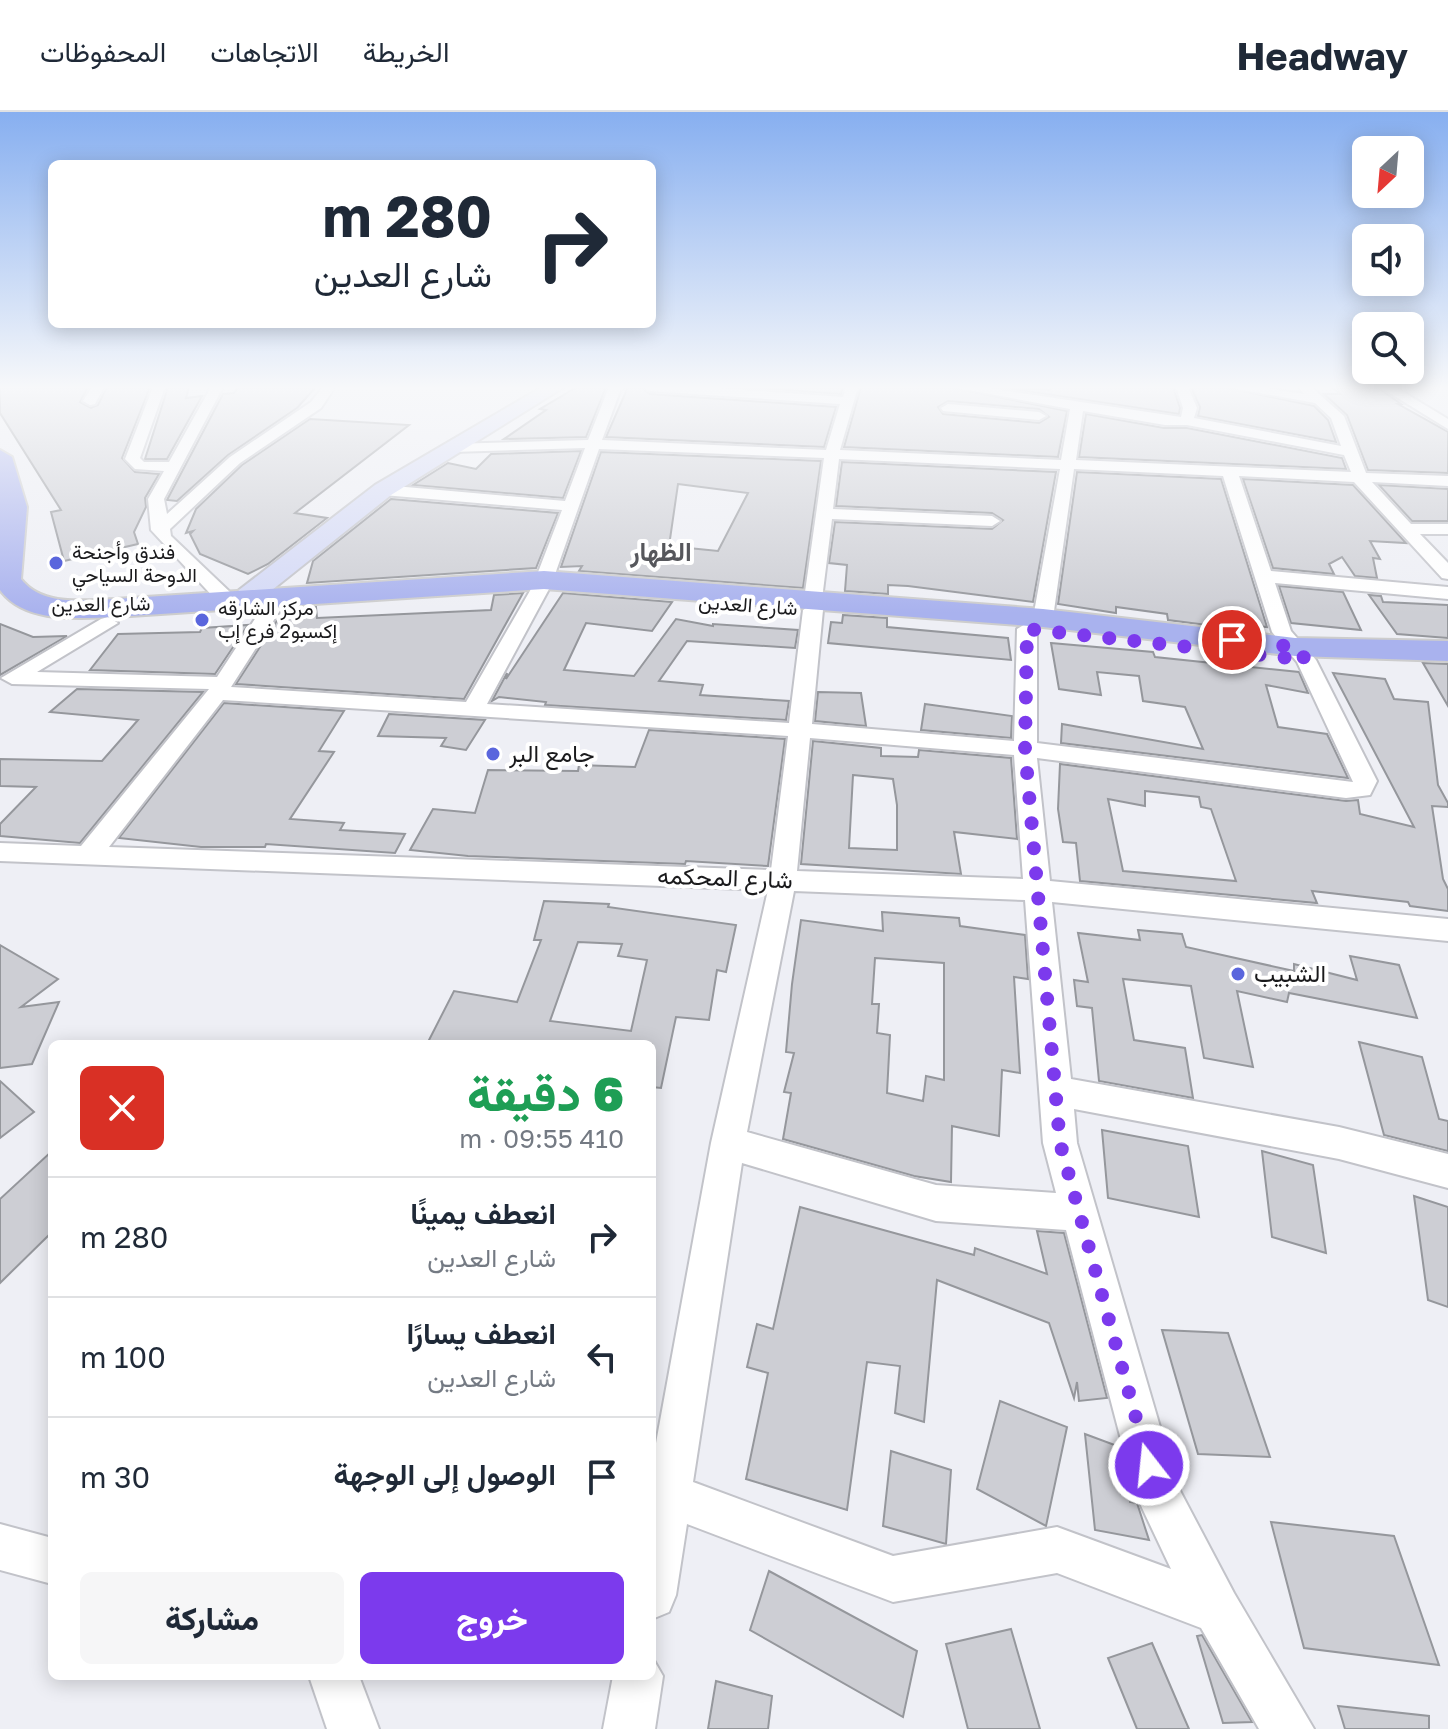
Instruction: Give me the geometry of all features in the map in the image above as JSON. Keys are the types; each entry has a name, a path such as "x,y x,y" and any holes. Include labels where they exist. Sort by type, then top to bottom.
{"main road":[{"path":"2,462 17,500 11,585"},
{"name":"شارع العدين","path":"11,585 86,609 542,584 1035,623 1301,653 1448,663"},
{"name":"شارع العدين","path":"11,585 55,617 108,623 248,601"},
{"name":"شارع العدين","path":"1301,653 1448,651"}],"street":[{"path":"136,462 140,466 173,467"},
{"path":"175,462 156,499 159,530 248,601"},
{"path":"159,530 232,462"},
{"path":"89,854 220,688 248,601 383,490 428,462"},
{"path":"474,708 542,584 585,462"},
{"path":"656,1571 728,1143 783,881 831,462"},
{"path":"1004,462 1361,480 1448,481"},
{"path":"1069,462 1035,623 1025,749 1060,1143 1157,1493 1217,1610 1288,1729"},
{"path":"1355,462 1361,480 1448,574"},
{"path":"6,681 220,688 798,730 1025,749 1346,790 1361,789 1365,781 1301,653 1282,632 1230,473"},
{"path":"383,490 570,506"},
{"path":"824,514 992,521"},
{"path":"1406,529 1448,529"},
{"path":"1420,543 1448,544"},
{"path":"1263,576 1448,593"},
{"path":"6,681 108,623"},
{"name":"شارع المحكمه","path":"0,852 1037,890 1448,930"},
{"path":"1056,1091 1339,1143 1448,1171"},
{"path":"728,1143 936,1203 1079,1213"},
{"path":"669,1495 893,1579 1057,1550 1217,1610"},
{"path":"0,1547 48,1560"},
{"path":"335,1680 353,1729"},
{"path":"629,1729 637,1680"}],"building":[{"path":"31,462 126,462 135,472 159,474 145,498 146,507 134,532 138,544 64,561 51,512 61,510"},
{"path":"187,462 220,462 177,501 167,500"},
{"path":"246,462 360,462 295,513 327,518 268,564 248,574 200,554 190,534 193,531 186,533 196,509"},
{"path":"483,462 577,462 563,498 413,485 448,463 476,469"},
{"path":"597,462 821,462 803,588 579,571 582,566 561,567","holes":["678,484 748,493 718,551 669,546"]},
{"path":"842,462 1056,472 1033,602 908,586 888,585 888,594 845,591 847,565 829,563 835,522 992,529 1003,520 992,513 836,506"},
{"path":"1200,462 1344,462 1346,469"},
{"path":"1365,462 1448,462 1448,473 1368,470"},
{"path":"1077,472 1221,479 1267,627 1214,622 1215,626 1168,620 1167,614 1116,607 1116,613 1058,604"},
{"path":"1243,479 1353,485 1406,543 1370,541 1380,559 1373,558 1377,578 1355,576 1342,557 1329,564 1334,574 1273,568"},
{"path":"1379,485 1448,489 1448,521 1412,521"},
{"path":"391,499 558,513 536,568 307,583 313,561"},
{"path":"1279,586 1343,592 1361,630 1291,623"},
{"path":"523,593 464,699 236,684 278,619 299,617 301,608 316,607 317,618 491,610 494,595"},
{"path":"563,593 672,602 652,631 586,623 564,670 634,676 676,619 713,626 798,630 795,648 687,641 659,681 703,685 700,695 789,701 786,720 545,705 546,702 499,697 492,701 507,673 506,679"},
{"path":"1369,595 1381,596 1383,602 1448,605 1448,638 1397,634"},
{"path":"843,615 887,618 887,627 1008,638 1011,660 828,643 831,622 842,623"},
{"path":"0,624 33,637 67,636 0,675"},
{"path":"248,625 215,674 90,670 118,634 200,632 202,628"},
{"path":"1051,643 1153,652 1155,657 1299,672 1308,693 1266,685 1278,727 1327,734 1348,778 1061,743 1062,724 1203,749 1185,707 1143,701 1139,676 1097,672 1101,695 1059,689"},
{"path":"1423,663 1448,664 1448,706"},
{"path":"1333,673 1385,679 1394,699 1428,702 1438,785 1448,803 1448,807 1432,806 1443,879 1448,889 1448,911 1410,906 1408,902 1312,891 1317,903 1080,881 1076,843 1063,842 1058,809 1060,764 1346,801 1358,800 1360,814 1414,827","holes":["1145,791 1199,797 1201,807 1211,809 1236,881 1123,871 1108,799 1145,806"]},
{"path":"77,689 203,692 80,843 0,836 0,824 36,787 0,786 0,759 102,761 138,720 50,712"},
{"path":"818,692 861,693 866,726 815,721"},
{"path":"224,703 344,711 319,751 334,752 290,819 344,823 340,830 405,834 395,853 266,844 265,847 201,847 119,838"},
{"path":"925,704 1012,716 1011,738 921,730"},
{"path":"389,714 485,720 466,750 441,746 446,738 378,736"},
{"path":"649,730 785,739 768,866 468,856 410,850 433,809 475,813 488,770 578,771 579,765 635,767"},
{"path":"813,741 881,748 881,756 918,757 919,750 1011,758 1017,839 954,832 961,874 801,864","holes":["853,775 893,779 897,805 897,850 849,848"]},
{"path":"544,901 609,904 608,907 736,925 726,972 717,970 709,1020 676,1017 661,1088 656,1087 656,1040 429,1040 454,991 517,1002 541,940 534,940","holes":["578,942 622,944 618,956 647,960 631,1031 550,1021"]},
{"path":"882,912 959,918 960,926 1025,935 1028,979 1014,977 1020,1073 1002,1070 999,1136 952,1126 951,1182 914,1176 783,1139 791,1093 784,1092 794,1053 786,1052 801,920 883,931","holes":["875,958 944,963 944,1080 926,1076 923,1101 887,1093 890,1035 877,1033 879,1004 872,1004"]},
{"path":"1138,930 1182,934 1186,947 1294,971 1294,964 1357,980 1350,956 1399,965 1417,1018 1289,993 1287,1002 1237,991 1253,1067 1204,1058 1191,986 1123,979 1134,1040 1185,1048 1193,1098 1099,1081 1092,1008 1077,1006 1074,980 1088,982 1078,933 1140,940"},
{"path":"0,945 58,979 21,1007 59,1002 32,1064 0,1068"},
{"path":"1359,1042 1422,1057 1439,1119 1448,1121 1448,1151 1384,1135"},
{"path":"0,1081 34,1112 0,1138"},
{"path":"1102,1130 1188,1146 1199,1217 1108,1198"},
{"path":"1262,1151 1313,1165 1326,1253 1272,1237"},
{"path":"48,1155 48,1236 0,1283 0,1199"},
{"path":"1414,1196 1448,1207 1448,1307 1428,1300"},
{"path":"800,1207 974,1255 975,1248 1047,1274 1037,1231 1064,1233 1107,1398 1079,1401 1077,1382 1074,1398 1049,1323 937,1280 924,1422 895,1413 900,1366 867,1362 847,1510 746,1479 768,1373 747,1367 757,1324 773,1329"},
{"path":"1162,1330 1228,1333 1270,1457 1198,1454"},
{"path":"1000,1401 1067,1427 1046,1526 977,1489"},
{"path":"1085,1434 1120,1447 1130,1487 1130,1502 1137,1503 1149,1540 1095,1530"},
{"path":"891,1451 951,1470 946,1544 883,1526"},
{"path":"1271,1522 1394,1536 1439,1665 1304,1648"},
{"path":"769,1571 917,1651 903,1717 750,1630"},
{"path":"1011,1629 1040,1729 968,1729 946,1644"},
{"path":"1202,1635 1252,1722 1223,1723 1197,1636"},
{"path":"1152,1643 1189,1729 1137,1729 1108,1658"},
{"path":"716,1681 772,1696 768,1729 708,1729"},
{"path":"1338,1706 1429,1716 1429,1729 1345,1729"}],"place":[{"name":"فندق وأجنحة الدوحة السياحي","path":"56,563"},
{"name":"مركز الشارقه إكسبو2 فرع إب","path":"202,620"},
{"name":"جامع البر","path":"493,754"},
{"name":"الشبيب","path":"1238,974"}],"district":[{"name":"الظهار","path":"661,552"}],"route":[{"path":"1149,1465 1060,1143 1025,749 1027,629 1306,660 1295,647 1232,640"}]}
